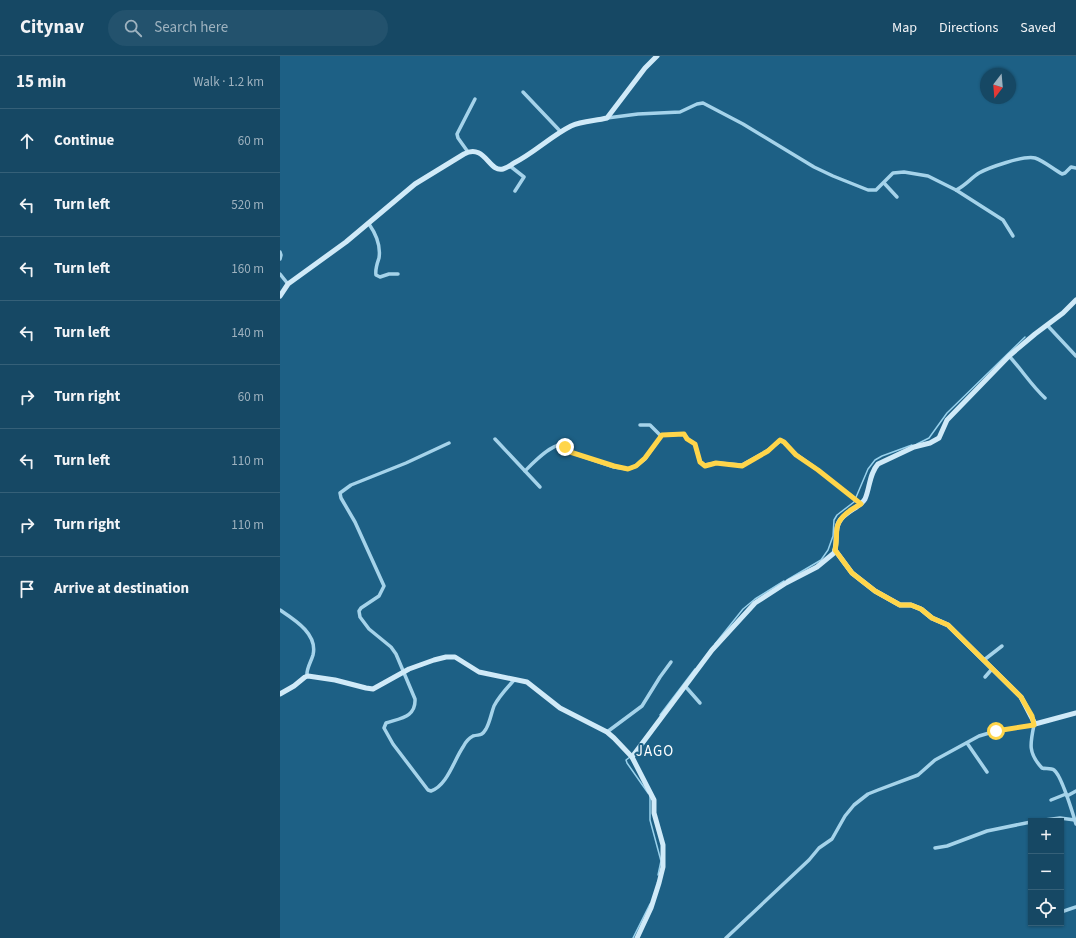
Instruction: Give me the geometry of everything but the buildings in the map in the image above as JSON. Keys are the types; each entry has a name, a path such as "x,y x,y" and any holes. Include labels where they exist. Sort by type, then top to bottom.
{"street":[{"path":"607,118 645,68 657,56"},
{"path":"523,92 562,132"},
{"path":"468,152 457,136 475,99"},
{"path":"280,296 288,284 368,224 415,184 468,152 478,152 497,168 503,169 525,158 562,132 582,122 646,114 680,112 703,102 743,124 814,167 870,191 876,190 893,173 904,172 928,176 956,190 1002,220 1013,236"},
{"path":"956,190 988,168 1024,159 1036,158 1062,174 1071,167 1076,168"},
{"path":"510,166 524,177 514,190"},
{"path":"884,183 897,197"},
{"path":"368,224 376,236 378,243 379,255 376,274 380,277 389,274 398,274"},
{"path":"280,252 280,259"},
{"path":"280,274 288,284"},
{"path":"631,756 712,650 755,603 786,583 817,567 832,556 835,550 839,522 865,498 870,478 875,467 881,461 914,447 930,443 939,438 947,420 1009,356 1034,334 1063,313 1076,300"},
{"path":"1047,325 1076,356"},
{"path":"1009,356 1019,366 1023,374 1036,390 1045,398"},
{"path":"640,425 650,425 662,435 684,434 695,444 700,462 705,466 716,463 742,466 768,451 780,440 782,440 796,455 860,503"},
{"path":"525,471 534,461 559,444 563,445 570,452 624,469 632,468 645,458 662,435"},
{"path":"496,439 540,487"},
{"path":"449,442 406,463 351,485 340,493 341,498 355,522 384,586 378,596 361,608 359,611 360,617 370,629 391,647 396,654 415,698 416,705 410,714 386,723 384,728 393,744 424,786 431,791 437,788 448,775 467,742 472,736 481,735 484,731 499,697 515,680"},
{"path":"835,550 852,573 875,591 900,605 911,605 921,609 932,618 948,625 1021,697 1034,725 1031,741 1031,748 1034,758 1043,769 1053,770 1056,772 1075,818 1064,818"},
{"path":"280,610 292,618 310,635 313,654 306,673 307,676"},
{"path":"984,660 1002,646"},
{"path":"280,694 307,676 335,680 372,689 403,672 434,660 446,657 455,657 479,672 527,682 560,708 607,732 631,756 654,800 654,813 663,845 660,883 651,908 637,938"},
{"path":"607,732 642,706 660,677 672,662"},
{"path":"985,677 992,669"},
{"path":"685,686 700,704"},
{"path":"726,938 809,860 819,848 832,839 845,816 862,798 878,790 916,776 935,760 979,736 996,731 1034,725 1076,713"},
{"path":"967,743 987,772"},
{"path":"1051,800 1076,792"},
{"path":"935,848 947,846 987,831 1028,823"},
{"path":"1064,911 1076,907"}],"waterway":[{"path":"917,444 929,438 947,413 1025,337"},
{"path":"787,580 821,560 828,550 833,536 834,520 837,515 854,502 868,469 875,460 912,445"},
{"path":"715,644 743,609 755,599 784,581"},
{"path":"660,715 695,669"},
{"path":"630,757 626,760 627,763 648,793"},
{"path":"650,796 650,820 661,861 658,875"},
{"path":"633,938 650,904"}],"district":[{"name":"JAGO","path":"655,751"}],"route":[{"path":"565,447 570,452 628,469 636,466 652,451 662,435 682,433 687,439 695,444 702,465 705,466 716,463 742,466 768,451 780,440 782,440 796,455 818,470 861,504 853,508 842,518 837,529 835,550 852,573 875,591 894,603 917,607 932,618 948,625 1023,699 1032,716 1034,725 996,731"}]}
